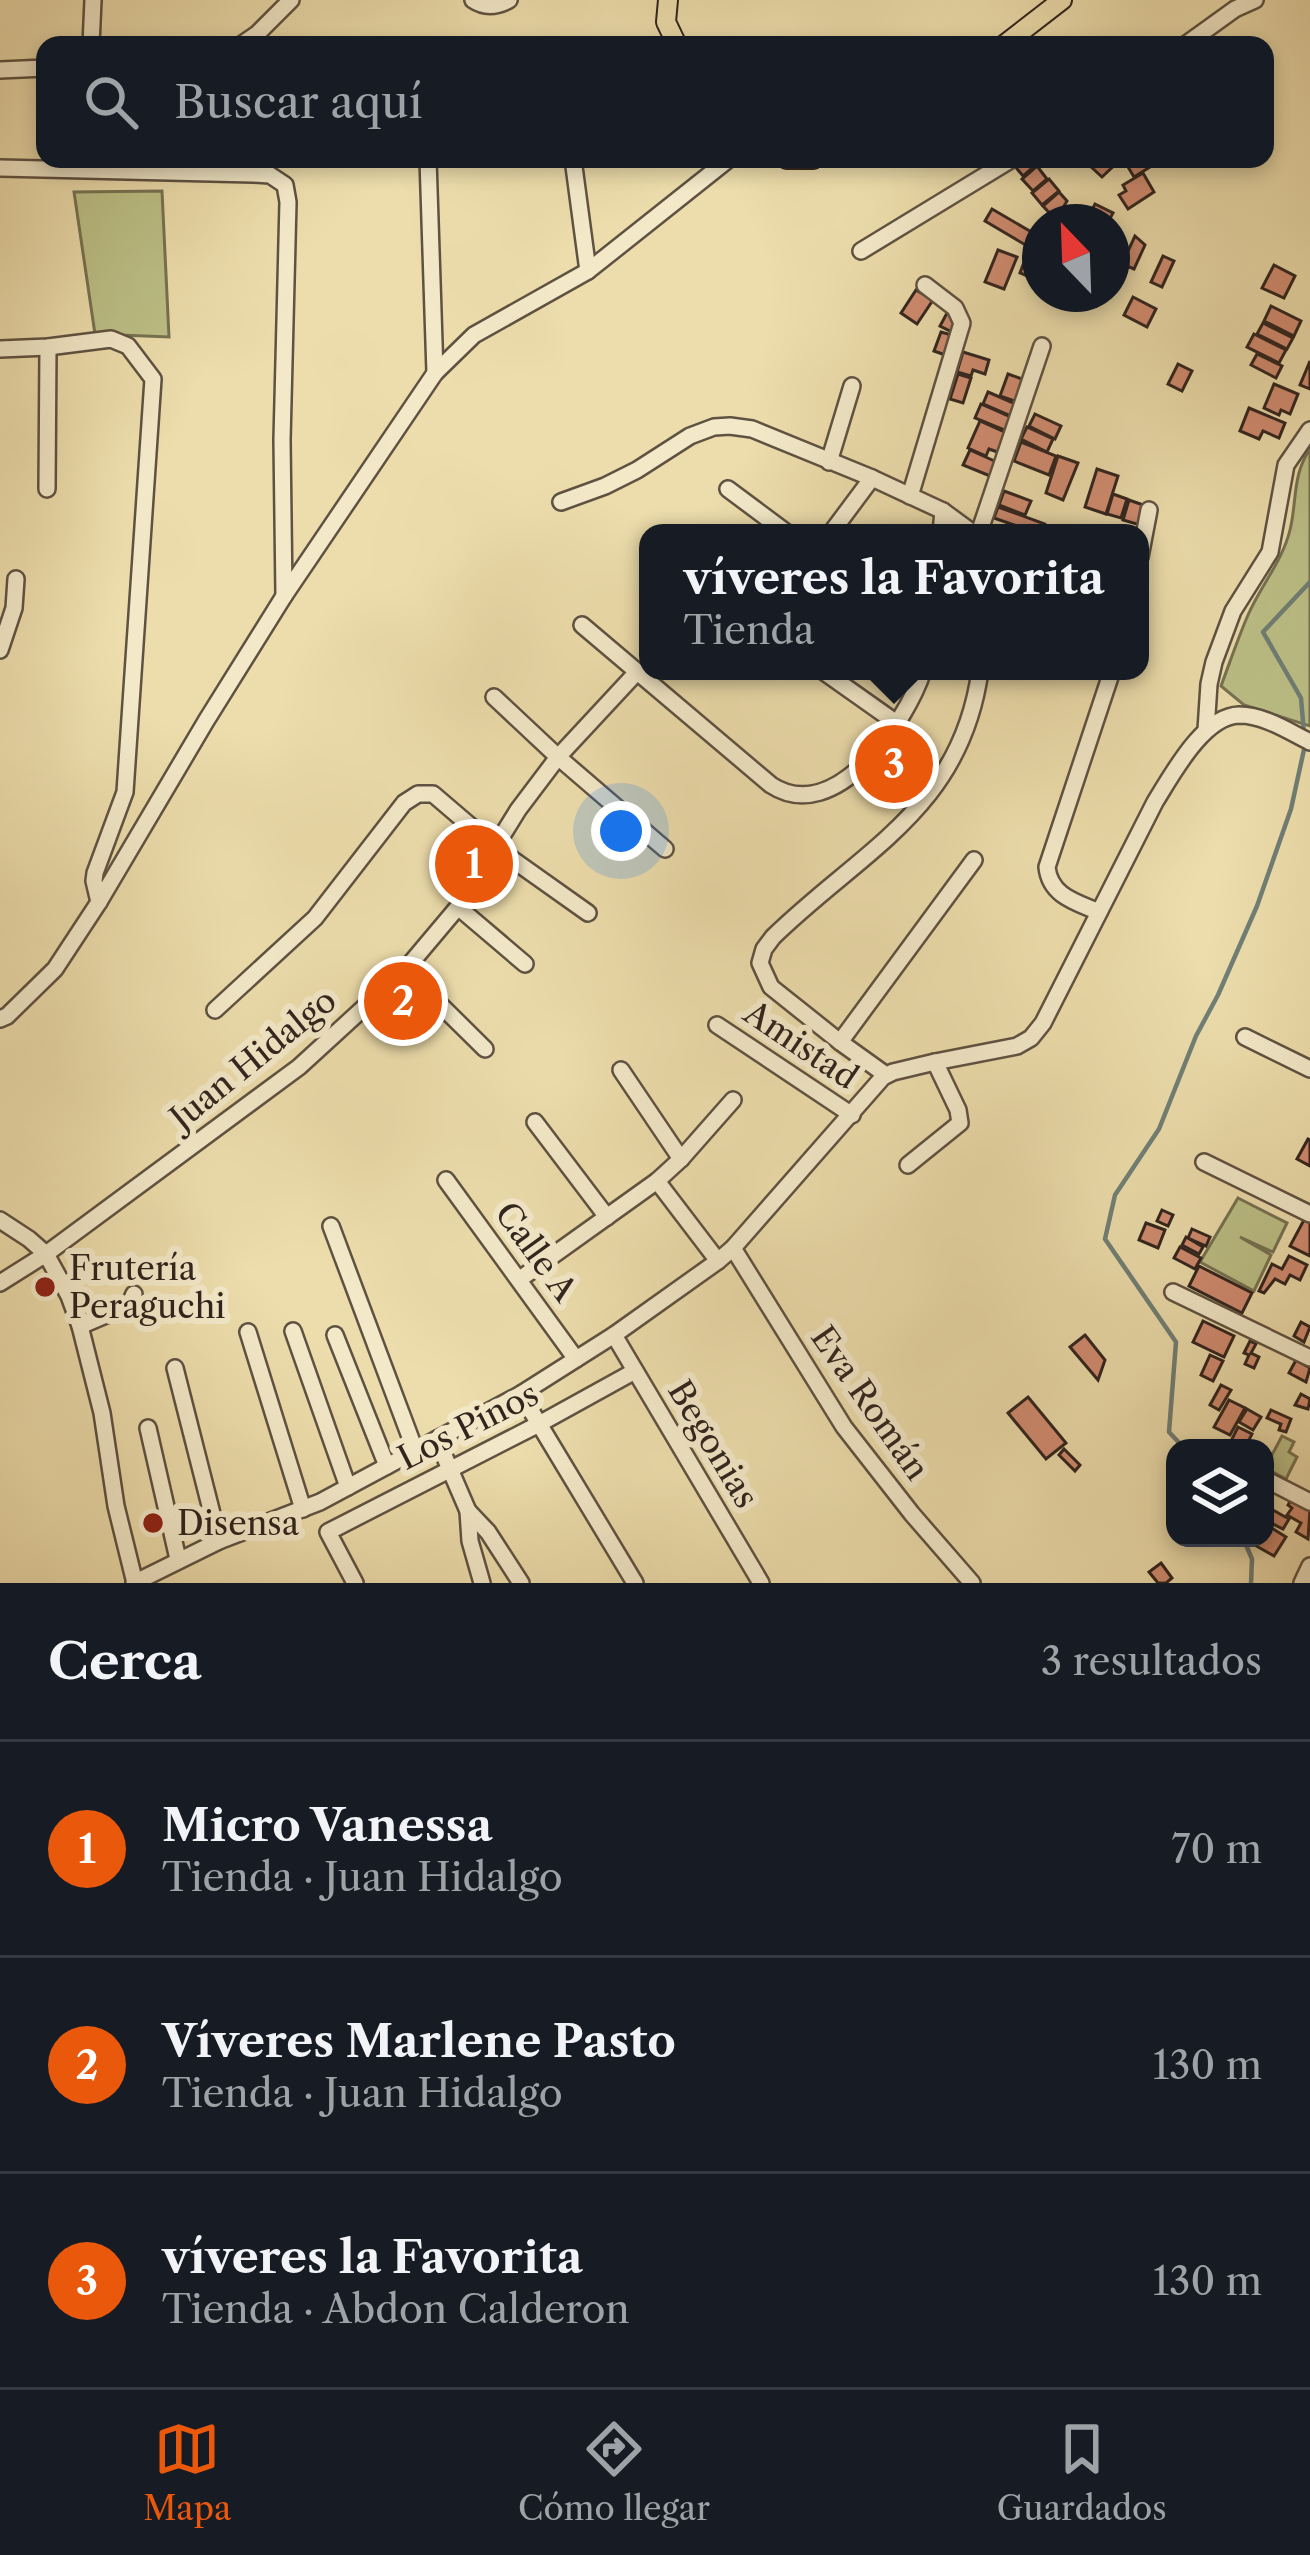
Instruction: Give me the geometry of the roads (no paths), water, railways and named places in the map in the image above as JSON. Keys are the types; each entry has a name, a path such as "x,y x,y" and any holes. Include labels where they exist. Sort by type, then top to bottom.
{"main road":[{"path":"668,0 666,22 673,36"},
{"path":"1016,36 1062,0"}],"street":[{"path":"91,36 93,0"},
{"path":"472,0 495,7 509,0"},
{"path":"1198,36 1256,0"},
{"path":"254,36 285,1"},
{"path":"0,70 36,68"},
{"path":"0,168 254,174 270,175 285,185 284,596"},
{"path":"428,168 435,373"},
{"path":"574,168 588,271"},
{"path":"0,1019 55,968 284,596 435,373 474,334 588,271 718,168"},
{"path":"861,251 997,168"},
{"path":"910,496 962,323 955,308 925,285"},
{"path":"0,350 112,338 128,346 153,379 125,791 95,873 99,902"},
{"path":"979,524 1042,346"},
{"path":"47,489 48,347"},
{"path":"829,462 852,386"},
{"path":"561,502 605,486 690,436 730,426 752,429 872,478 962,524"},
{"path":"1206,730 1214,662 1233,611 1270,552 1286,465 1310,430"},
{"path":"838,524 872,478"},
{"path":"728,489 775,524"},
{"path":"1146,524 1149,510"},
{"path":"942,524 943,511"},
{"path":"0,650 14,608 16,579"},
{"path":"582,625 637,672"},
{"name":"Juan Hidalgo","path":"0,1283 299,1067 405,970 458,907 518,809 558,757 637,672"},
{"path":"646,680 771,785 797,796 842,781 878,748 915,697 920,680"},
{"path":"837,680 898,724"},
{"path":"886,1075 771,987 760,963 764,949 791,919 897,832 929,794 969,722 978,680"},
{"path":"1100,912 1061,895 1047,867 1109,680"},
{"path":"494,698 665,849"},
{"path":"0,1220 46,1254 69,1296 102,1413 116,1506 135,1583 178,1559 348,1487 521,1394 614,1336 733,1248 886,1075 1017,1046 1031,1038 1043,1023 1155,802 1206,730 1238,715 1275,724 1310,742"},
{"path":"215,1010 315,918 404,803 425,792 588,913"},
{"path":"840,1042 974,860"},
{"path":"458,907 526,964"},
{"path":"405,970 484,1048"},
{"name":"Amistad","path":"718,1024 852,1114"},
{"path":"1245,1037 1310,1069"},
{"path":"908,1166 960,1123 935,1062"},
{"path":"621,1070 681,1159"},
{"path":"520,1280 657,1181 734,1100"},
{"path":"535,1122 607,1217"},
{"path":"1204,1162 1310,1214"},
{"name":"Calle A","path":"446,1180 577,1359"},
{"path":"657,1181 718,1261"},
{"path":"331,1226 415,1450"},
{"name":"Eva Román","path":"733,1248 844,1427 971,1583"},
{"path":"1173,1292 1310,1358"},
{"path":"80,1326 129,1305 134,1294"},
{"path":"293,1331 348,1487"},
{"path":"248,1332 303,1509"},
{"path":"335,1335 387,1466"},
{"name":"Begonias","path":"614,1336 761,1583"},
{"path":"175,1368 219,1541"},
{"name":"Los Pinos","path":"355,1583 328,1532 635,1372"},
{"path":"521,1394 634,1583"},
{"path":"148,1428 178,1559"},
{"path":"437,1439 468,1511 470,1541 482,1583"},
{"path":"1274,1484 1310,1502"},
{"path":"468,1511 488,1532 521,1583"},
{"path":"1302,1583 1310,1566"}],"waterway":[{"path":"1304,733 1301,698 1263,632 1310,582"},
{"path":"1176,1439 1169,1432 1176,1342 1105,1239 1115,1195 1159,1129 1257,906 1291,809 1305,745"},
{"path":"1247,1547 1252,1559 1251,1583"}],"place":[{"name":"víveres la Favorita","path":"894,764"},
{"name":"Micro Vanessa","path":"474,864"},
{"name":"Víveres Marlene Pasto","path":"403,1001"},
{"name":"Frutería Peraguchi","path":"45,1287"},
{"name":"Disensa","path":"153,1523"}]}
